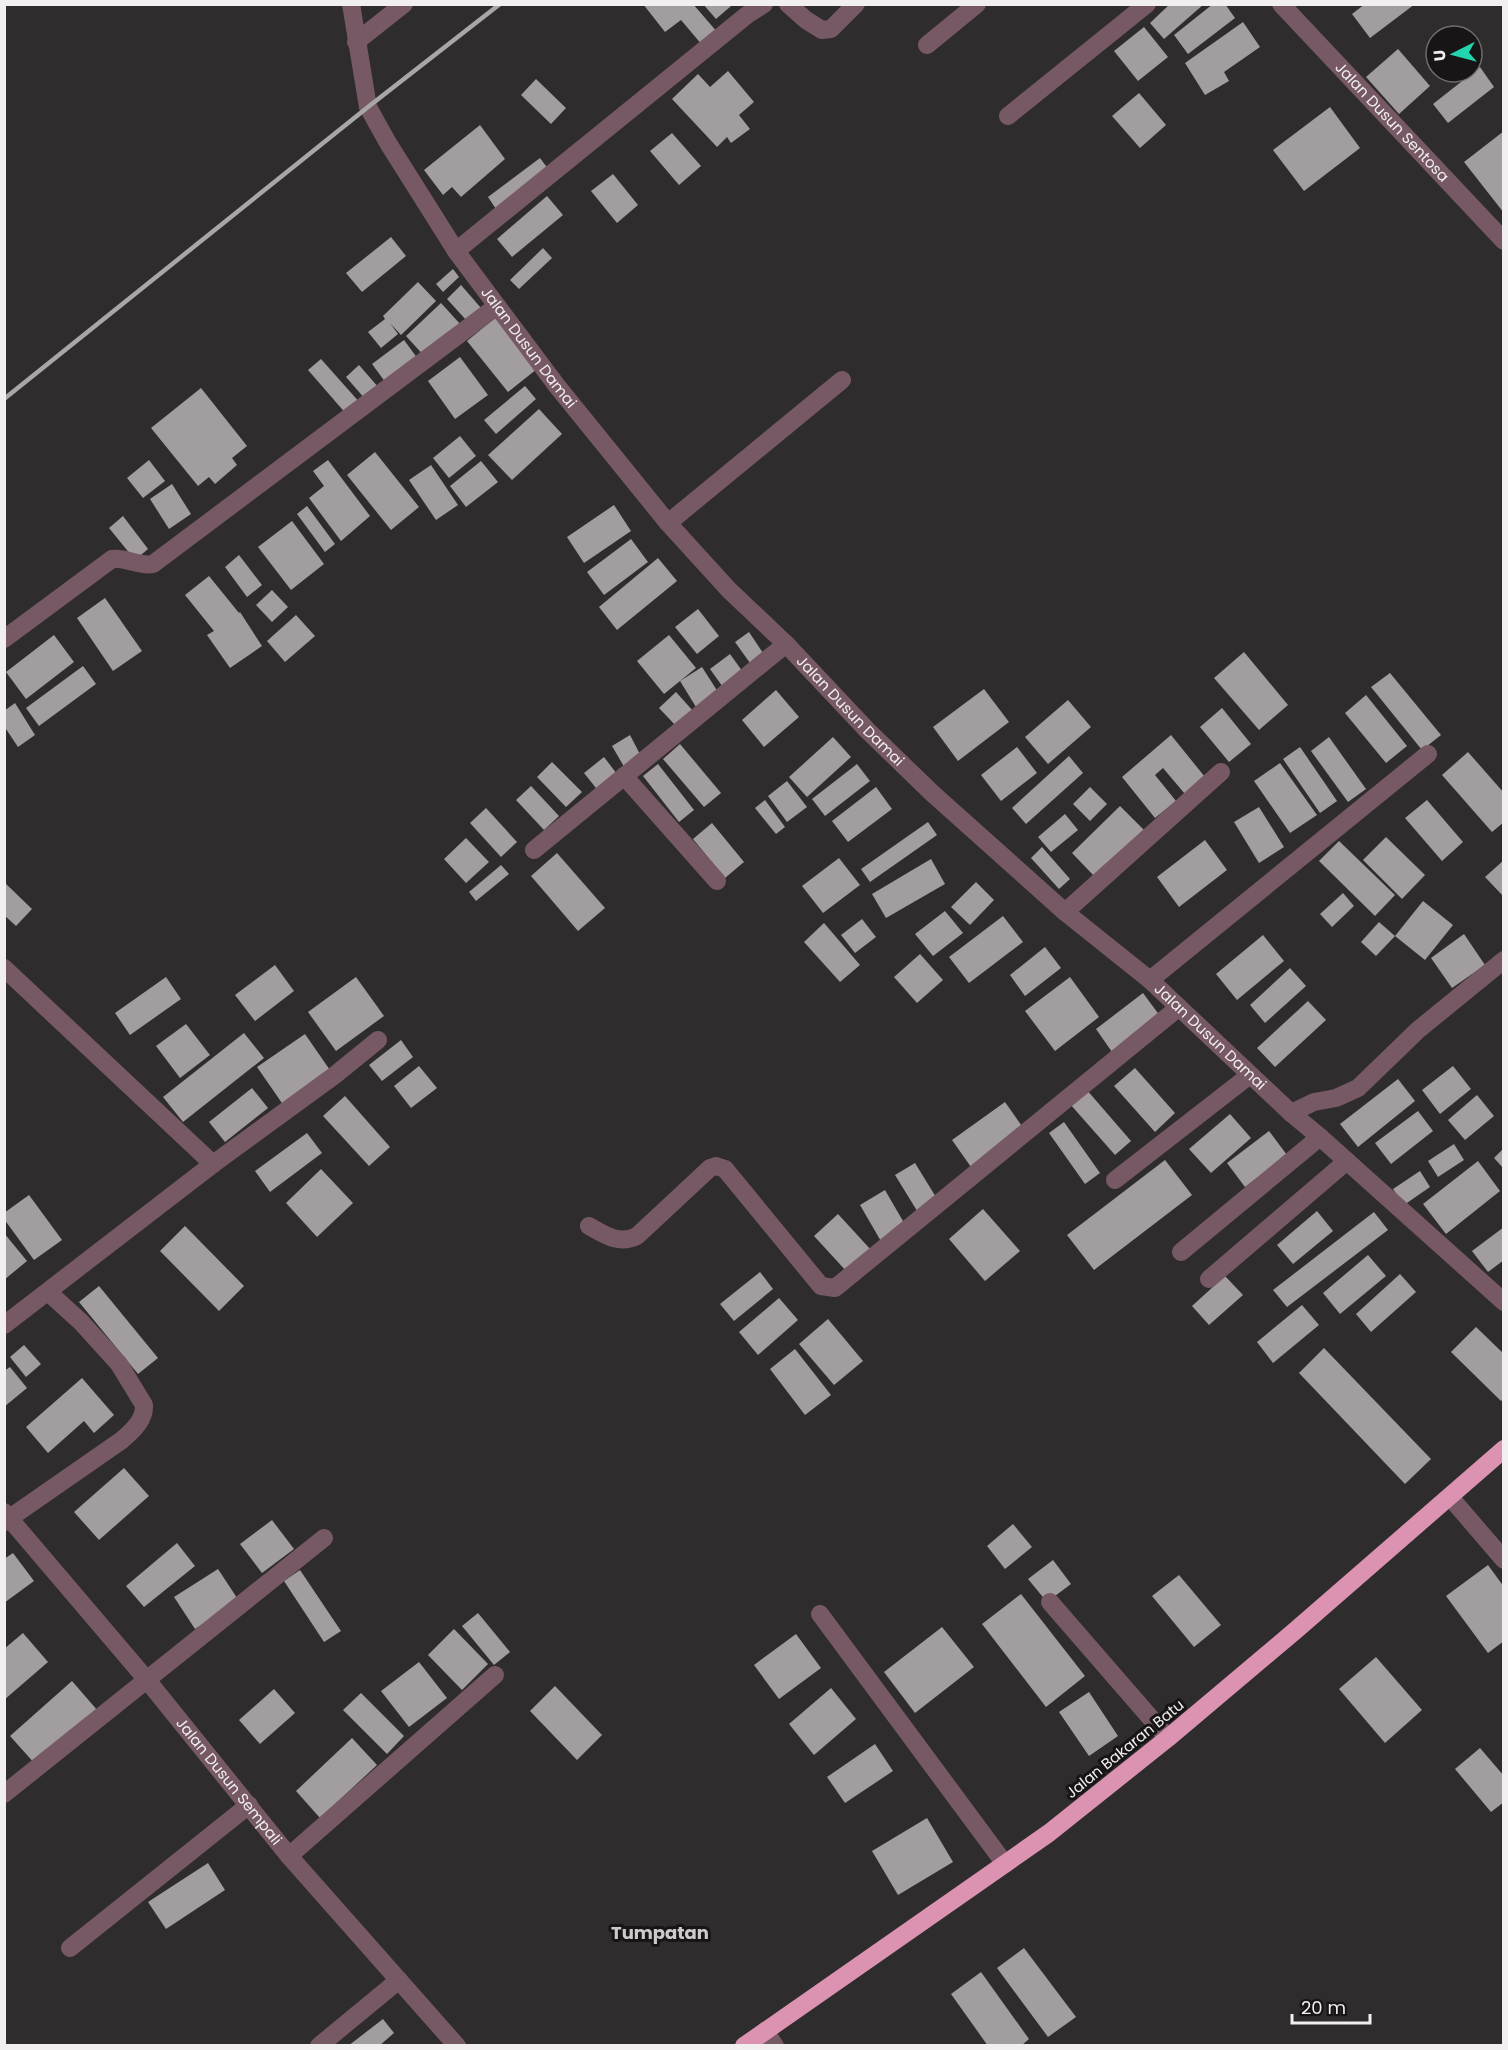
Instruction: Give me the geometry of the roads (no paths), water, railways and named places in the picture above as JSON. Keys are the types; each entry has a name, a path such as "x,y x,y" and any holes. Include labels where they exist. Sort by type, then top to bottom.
{"highway":[{"name":"Jalan Bakaran Batu","path":"744,2046 770,2038 1049,1833 1168,1738 1503,1449"}],"street":[{"name":"Jalan Dusun Damai","path":"351,4 368,106 388,143 456,251 557,386 668,523 729,590 786,644 908,770 1065,912 1150,980 1291,1113 1503,1302"},
{"path":"356,42 404,4"},
{"path":"456,251 747,15 764,4"},
{"path":"788,4 822,30 831,28 856,4"},
{"path":"927,45 977,4"},
{"path":"1008,116 1147,4"},
{"name":"Jalan Dusun Sentosa","path":"1281,4 1503,241"},
{"path":"4,639 112,559 119,558 146,566 153,564 497,306"},
{"path":"668,523 842,380"},
{"path":"534,850 786,644"},
{"path":"1150,980 1428,754"},
{"path":"1065,912 1221,772"},
{"path":"624,776 717,881"},
{"path":"1291,1113 1314,1102 1336,1098 1358,1088 1418,1030 1503,960"},
{"path":"4,968 213,1164"},
{"path":"589,1226 620,1241 629,1240 637,1236 710,1168 716,1166 725,1169 821,1286 838,1287 1178,1008"},
{"path":"4,1326 378,1040"},
{"path":"1115,1180 1250,1075"},
{"path":"1180,1252 1320,1137"},
{"path":"1209,1279 1347,1161"},
{"path":"6,1517 122,1440 132,1431 144,1412 144,1405 119,1364 81,1322 48,1292"},
{"path":"1450,1497 1503,1560"},
{"name":"Jalan Dusun Sempali","path":"6,1517 147,1680 289,1856 457,2046"},
{"path":"4,1794 324,1538"},
{"path":"1050,1602 1168,1738"},
{"path":"820,1614 1005,1864"},
{"path":"289,1856 495,1675"},
{"path":"70,1948 249,1805"},
{"path":"319,2046 399,1980"}],"railway":[{"path":"4,399 500,4"}],"district":[{"name":"Tumpatan","path":"660,1933"}]}
